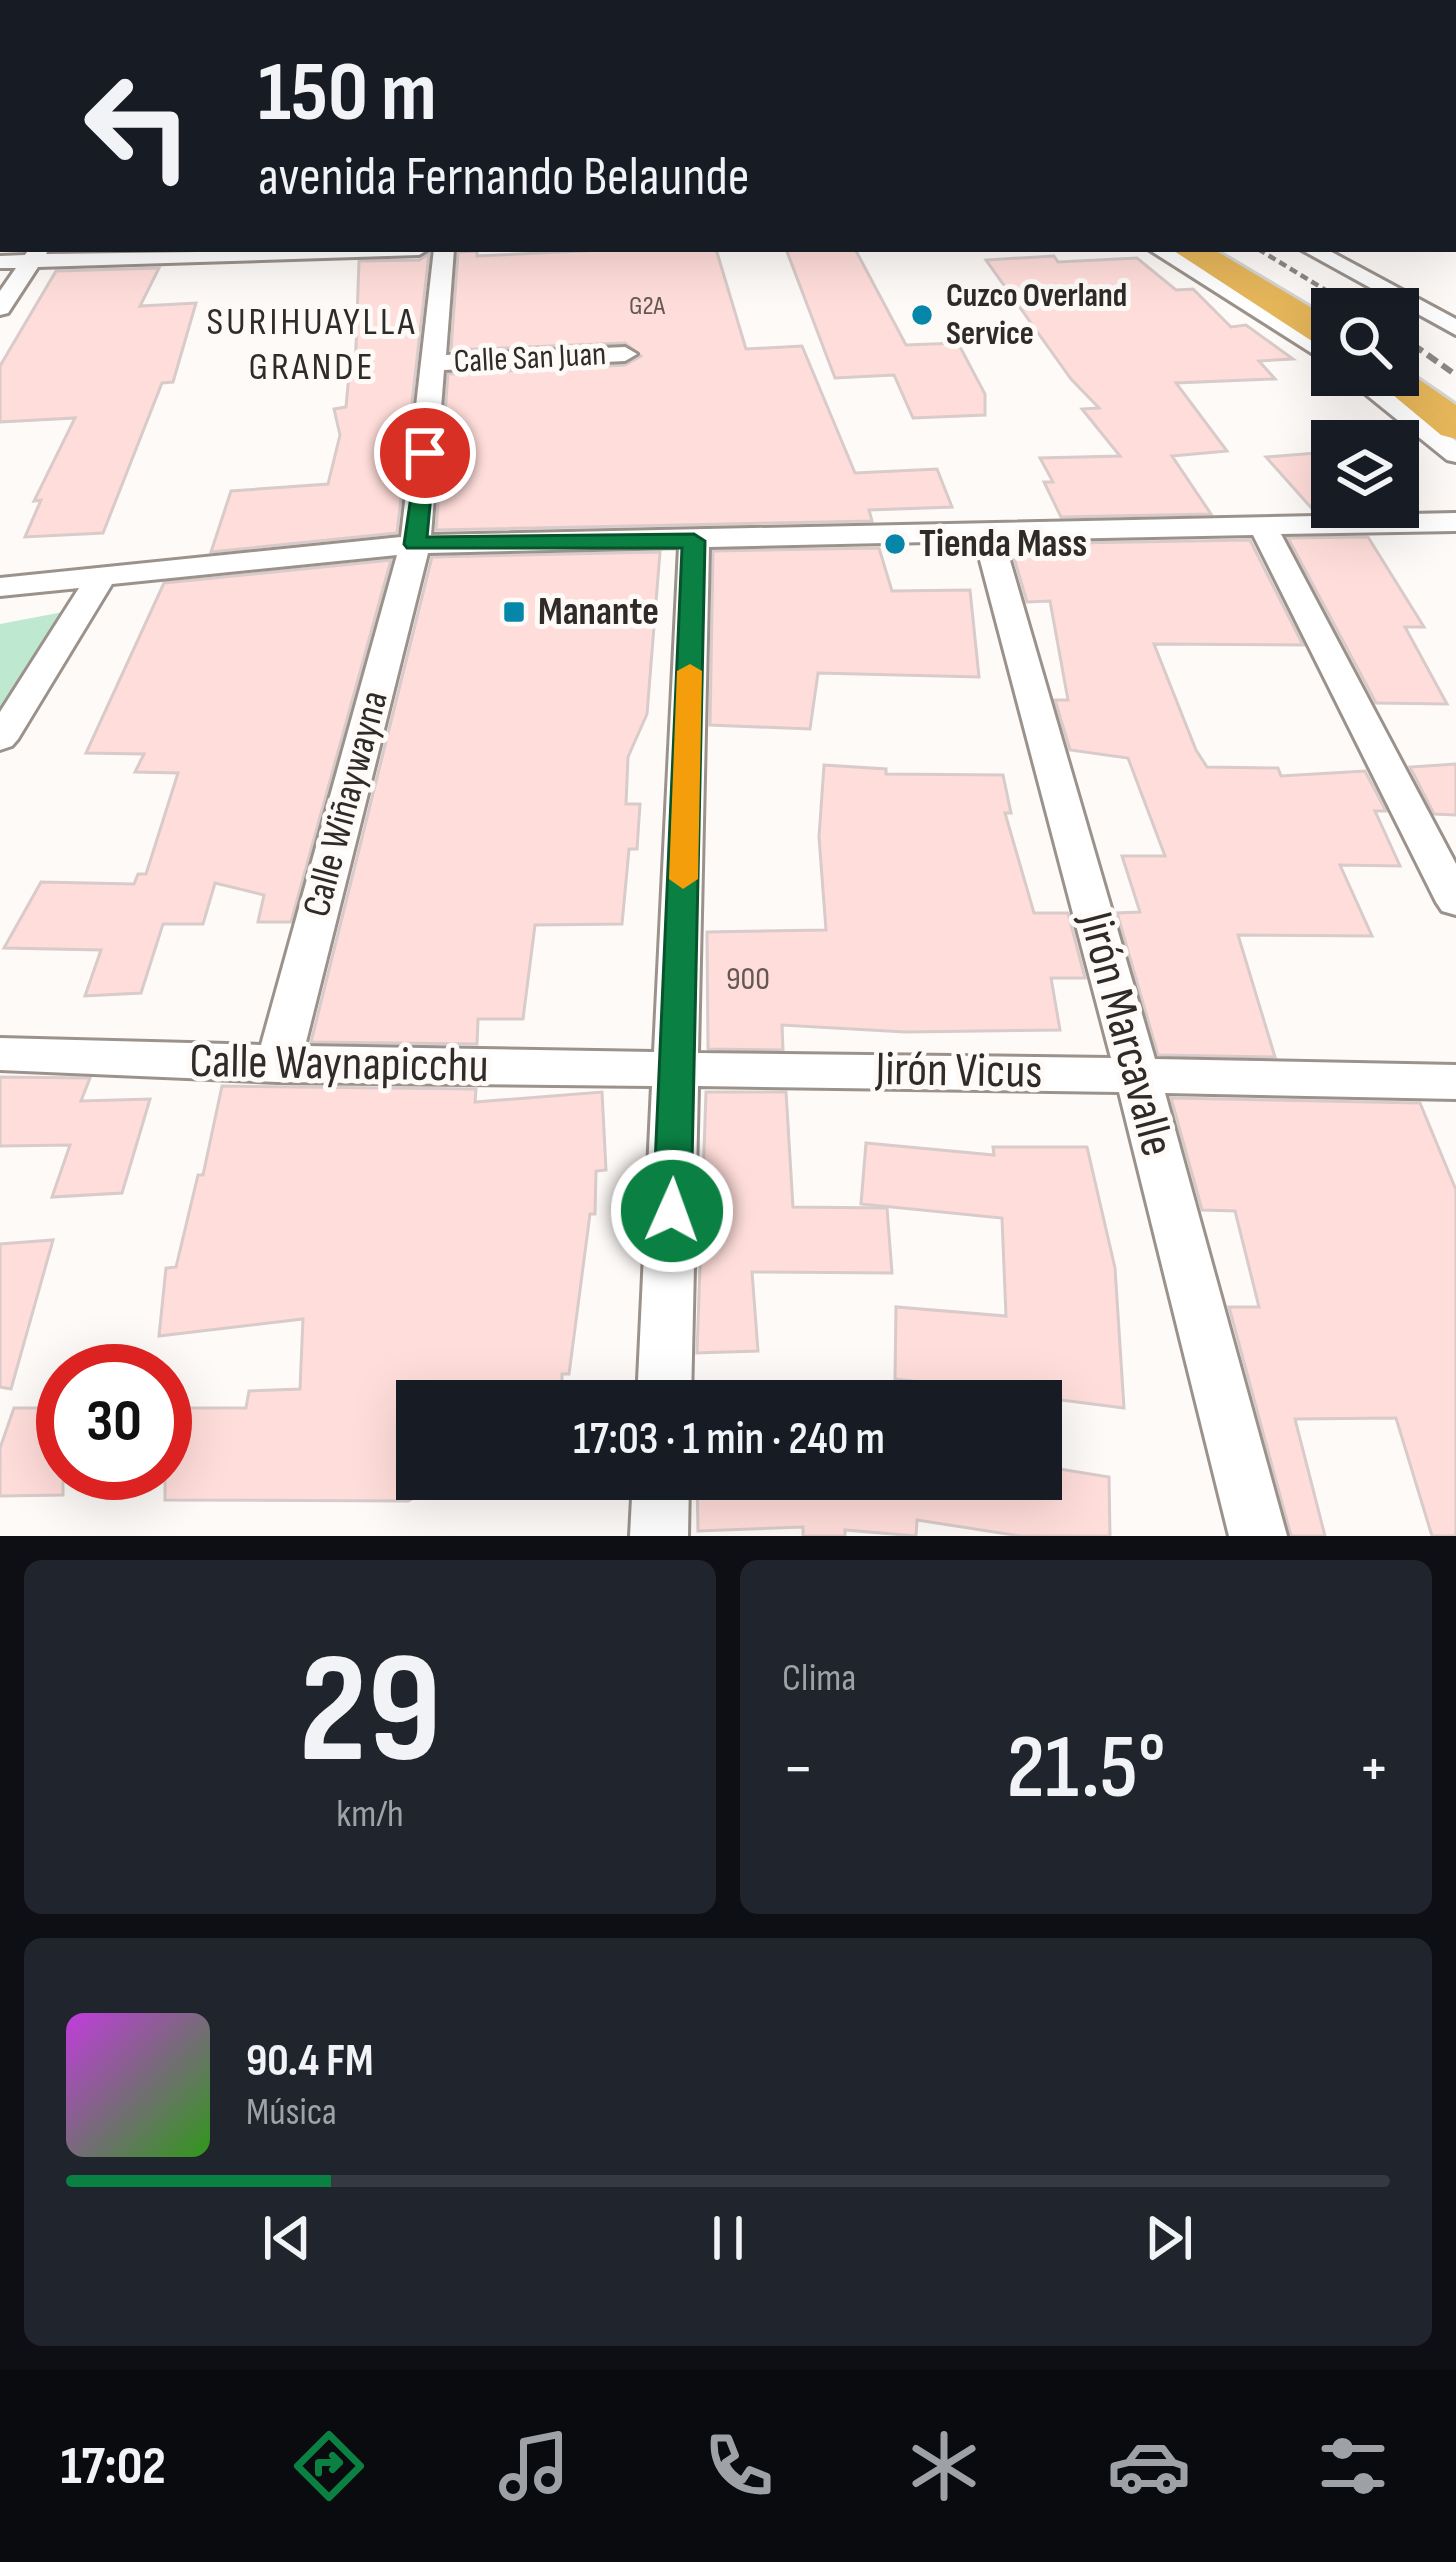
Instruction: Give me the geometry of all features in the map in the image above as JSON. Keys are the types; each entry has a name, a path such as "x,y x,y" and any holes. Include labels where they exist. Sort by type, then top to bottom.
{"highway":[{"path":"1211,252 1311,322"},
{"path":"1212,252 1311,302"},
{"path":"1419,370 1456,397"},
{"path":"1417,396 1456,426"}],"street":[{"path":"0,262 34,255 226,252"},
{"name":"Calle San Juan","path":"415,544 444,252"},
{"path":"1163,252 1311,346"},
{"path":"1316,252 1456,328"},
{"path":"0,308 34,255"},
{"name":"Calle San Juan","path":"434,363 625,353"},
{"path":"1381,396 1456,454"},
{"path":"0,586 415,544 1456,522"},
{"path":"1263,527 1456,902"},
{"name":"Jirón Marcavalle","path":"987,533 1137,1073 1258,1536"},
{"path":"665,1380 694,541"},
{"name":"Calle Wiñaywayna","path":"278,1065 415,544"},
{"path":"0,739 104,573"},
{"name":"Calle Waynapicchu","path":"0,1054 278,1065 678,1069"},
{"name":"Jirón Vicus","path":"678,1069 1137,1073 1456,1082"},
{"path":"659,1536 661,1500"}],"green space":[{"path":"79,609 0,736 0,624"}],"building":[{"path":"458,252 477,252 477,256 717,252 746,349 802,346 855,473 937,469 952,507 869,510 872,521 436,530 448,374 625,365 641,356 625,343 451,350"},
{"path":"787,252 857,252 906,345 958,343 985,394 985,415 913,418 894,375 835,378"},
{"path":"429,254 397,533 211,552 231,491 328,484 340,435 334,409 346,407 349,374 355,374 359,261 419,260"},
{"path":"1054,256 1058,262 1137,258 1176,290 1193,289 1231,327 1246,325 1293,359 1259,361 1275,379 1176,383 1227,451 1172,456 1211,514 1061,517 1044,482 1053,482 1040,458 1120,456 1082,409 1099,408 1071,379 986,260"},
{"path":"159,268 140,306 196,303 173,382 162,383 103,533 25,537 41,500 34,501 75,418 0,422 0,366 56,271"},
{"path":"1311,453 1311,508 1266,457"},
{"path":"1368,537 1424,627 1405,627 1447,704 1376,703 1288,538"},
{"path":"1250,540 1303,645 1154,644 1196,750 1207,767 1278,768 1281,776 1365,771 1386,811 1375,811 1400,866 1340,865 1372,936 1238,935 1275,1057 1158,1055 1117,913 1140,912 1122,856 1165,856 1128,758 1070,750 1055,700 1068,700 1050,601 1027,602 1010,544"},
{"path":"879,548 892,591 970,590 979,677 818,673 810,729 710,725 713,551"},
{"path":"660,552 647,714 628,757 626,804 640,804 637,849 629,849 622,924 535,925 523,1019 478,1019 477,1044 311,1042 432,557"},
{"path":"391,560 291,922 258,922 264,895 215,883 203,924 163,924 141,993 85,996 101,950 4,948 41,882 134,884 138,874 146,874 178,773 135,772 144,754 86,753 164,583"},
{"path":"1456,764 1456,815 1434,814 1410,767"},
{"path":"824,765 886,769 886,774 1003,775 1011,813 1005,813 1034,913 1068,913 1085,978 1051,978 1060,1030 905,1032 782,1025 783,1050 708,1049 707,932 826,930 819,837"},
{"path":"0,1077 90,1078 81,1101 150,1099 122,1193 52,1197 70,1145 0,1146"},
{"path":"222,1086 476,1089 475,1102 602,1092 606,1170 596,1171 595,1214 590,1214 569,1374 562,1374 562,1380 396,1380 396,1500 408,1501 165,1500 192,1500 192,1408 246,1408 249,1391 300,1389 303,1319 159,1336 166,1268 176,1267 198,1175 203,1175"},
{"path":"706,1092 786,1092 793,1207 887,1208 892,1273 752,1272 758,1351 697,1353"},
{"path":"1171,1098 1420,1103 1456,1190 1456,1536 1432,1536 1396,1418 1295,1419 1325,1536 1291,1536 1229,1307 1259,1307 1235,1211 1202,1210"},
{"path":"866,1143 994,1155 993,1147 1087,1147 1115,1268 1124,1408 1062,1400 1062,1380 895,1379 896,1307 1006,1316 1002,1218 861,1204"},
{"path":"53,1240 11,1389 0,1387 0,1244"},
{"path":"14,1408 36,1408 36,1495 0,1496 0,1448"},
{"path":"1062,1469 1109,1477 1110,1536 1020,1536 917,1520 916,1536 845,1530 845,1536 803,1536 803,1527 698,1531 697,1500 1062,1500"}],"railway":[{"path":"1263,252 1322,288"},
{"path":"1419,349 1456,375"}],"slow traffic":[{"path":"683,879 690,671"}],"place":[{"name":"Cuzco Overland Service","path":"922,315"},
{"name":"Tienda Mass","path":"895,544"},
{"name":"Manante","path":"514,612"}],"district":[{"name":"SURIHUAYLLA GRANDE","path":"312,344"}],"route":[{"path":"425,453 415,544 694,541 672,1211"}]}
